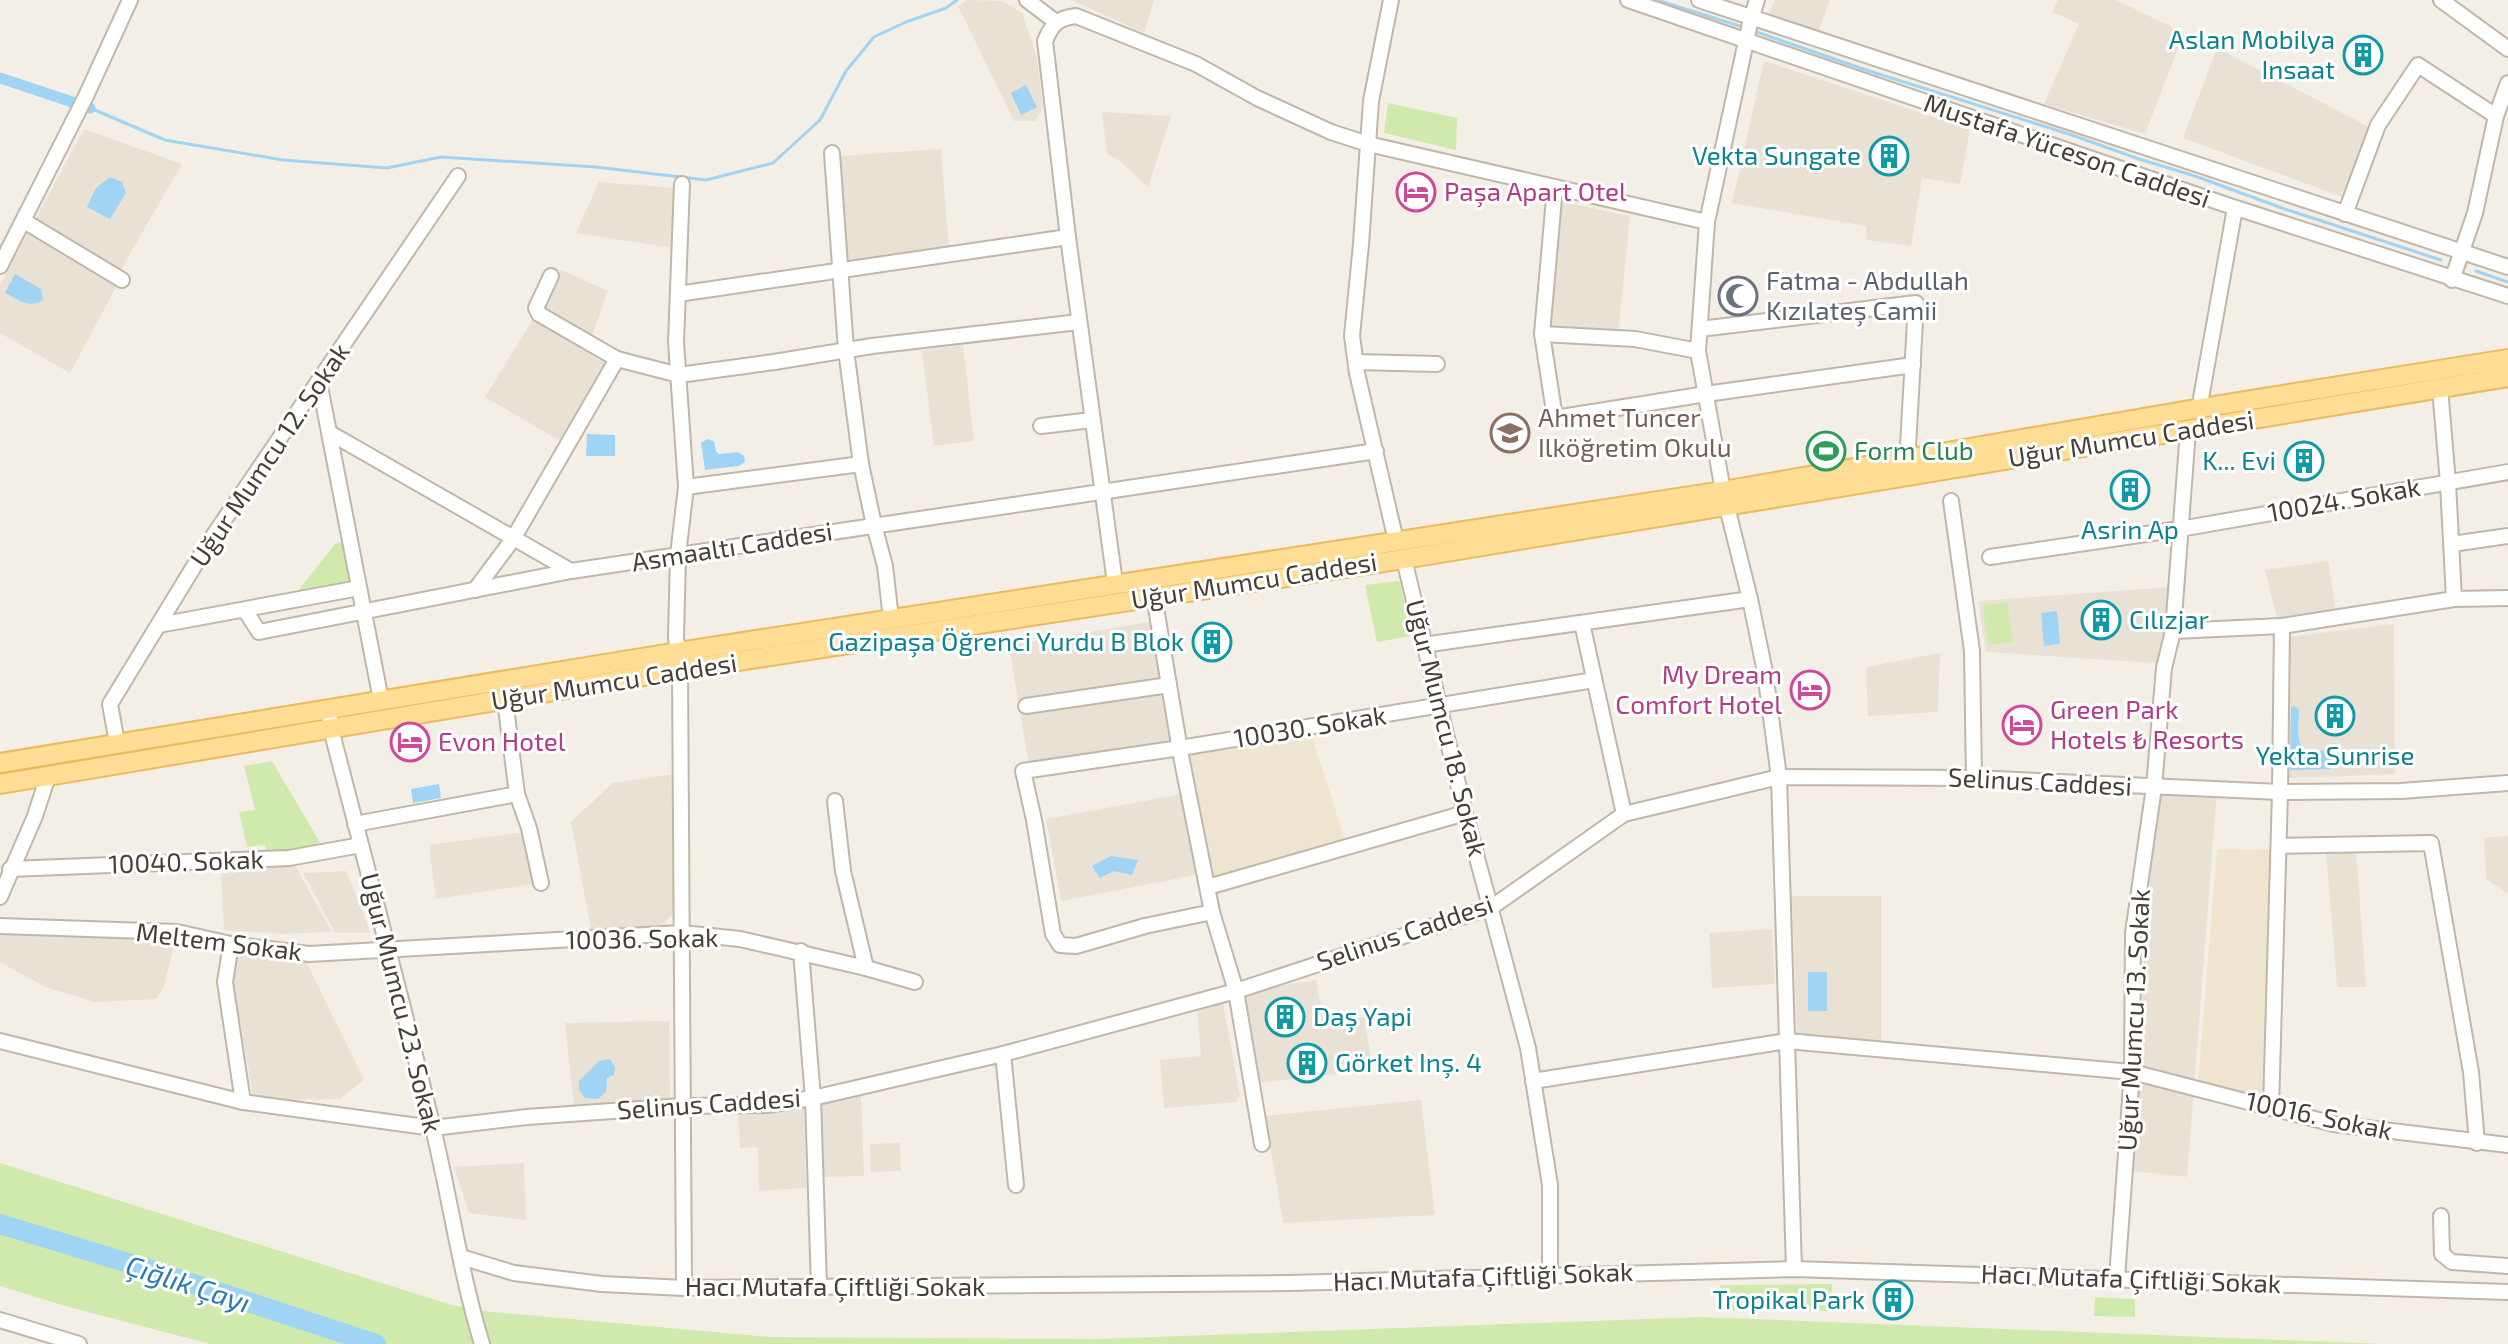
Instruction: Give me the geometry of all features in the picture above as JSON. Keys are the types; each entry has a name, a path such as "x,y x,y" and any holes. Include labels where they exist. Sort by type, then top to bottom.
{"main road":[{"name":"Uğur Mumcu Caddesi","path":"0,763 381,700 1154,596 1404,559 1725,498 1913,458 2508,359"},
{"name":"Uğur Mumcu Caddesi","path":"0,784 505,700 679,661 891,619 1396,541 1725,498 2188,430 2508,377"}],"street":[{"path":"0,266 75,119 130,0"},
{"path":"1027,0 1056,22"},
{"path":"1391,0 1371,101 1352,336 1396,541"},
{"name":"Mustafa Yüceson Caddesi","path":"1628,0 1749,29 2508,267"},
{"name":"Mustafa Yüceson Caddesi","path":"1699,0 1749,29 2235,208 2508,296"},
{"path":"1757,0 1707,222 1698,351 1725,498 1765,672 1779,777 1794,1269"},
{"path":"2441,0 2508,49"},
{"path":"1115,583 1045,41 1051,26 1061,18 1076,16 1196,64 1257,98 1331,132 1368,144 1707,222"},
{"path":"2345,214 2378,125 2418,65 2496,116"},
{"path":"2452,280 2475,213 2496,116 2508,83"},
{"path":"832,153 846,350 861,464 885,566 891,619"},
{"name":"Uğur Mumcu 12. Sokak","path":"117,743 110,704 207,545 458,176"},
{"path":"682,184 676,342 686,487 678,555 676,638 679,661 684,1288"},
{"path":"1555,187 1542,334 1555,418 1913,365"},
{"path":"2201,408 2235,208"},
{"path":"24,221 122,280"},
{"path":"678,294 1068,237"},
{"path":"551,276 536,308 539,314 617,359 679,375 846,350 1079,322"},
{"path":"1700,329 1916,303 1908,447 1913,458"},
{"path":"1542,334 1635,339 1698,351"},
{"path":"475,590 513,539 617,359"},
{"path":"1356,362 1437,364"},
{"path":"319,381 381,700"},
{"path":"2440,388 2454,599"},
{"path":"1041,426 1092,420"},
{"name":"Uğur Mumcu 13. Sokak","path":"2117,1278 2132,1072 2133,933 2154,787 2164,668 2173,631 2188,430"},
{"path":"330,433 571,571"},
{"name":"Asmaaltı Caddesi","path":"245,610 259,632 571,571 1376,451"},
{"path":"686,487 861,464"},
{"name":"10024. Sokak","path":"1990,557 2180,529 2508,472"},
{"path":"1951,501 1972,651 1974,778"},
{"path":"2452,544 2508,536"},
{"name":"Uğur Mumcu 18. Sokak","path":"1404,559 1465,813 1528,1048 1550,1185 1550,1274"},
{"path":"159,625 359,588"},
{"path":"1154,596 1212,912 1236,991 1262,1144"},
{"path":"2173,631 2282,626 2454,599 2508,598"},
{"path":"1423,645 1750,599"},
{"path":"1582,623 1624,814"},
{"path":"2271,1108 2282,626"},
{"name":"10030. Sokak","path":"1212,912 1145,926 1070,947 1060,945 1053,934 1023,771 1594,680"},
{"path":"1026,706 1169,685"},
{"path":"505,700 517,794 529,828 541,883"},
{"name":"Uğur Mumcu 23. Sokak","path":"329,709 331,729 433,1128 468,1298 482,1344"},
{"path":"0,897 35,816 48,776"},
{"name":"Selinus Caddesi","path":"0,1041 243,1102 433,1128 527,1117 683,1106 766,1105 813,1098 1003,1054 1236,991 1492,907 1624,814 1779,777 1974,778 2280,792 2401,791 2508,783"},
{"path":"355,824 517,794"},
{"path":"835,801 843,871 866,968"},
{"path":"1208,887 1465,813"},
{"path":"2279,846 2431,843 2471,1072 2477,1143"},
{"name":"10040. Sokak","path":"10,869 289,858 361,845"},
{"name":"Meltem Sokak","path":"0,926 177,932 231,944 309,954 389,949"},
{"name":"10036. Sokak","path":"389,949 682,933 740,939 801,951 915,982"},
{"path":"231,944 225,982 243,1102"},
{"path":"801,951 813,1098 819,1287"},
{"name":"10016. Sokak","path":"1533,1081 1787,1041 2132,1072 2334,1124 2508,1145"},
{"path":"1003,1054 1016,1185"},
{"path":"2441,1216 2442,1254 2452,1262 2508,1266"},
{"name":"Hacı Mutafa Çiftliği Sokak","path":"461,1257 514,1273 602,1284 684,1288 1289,1283 1794,1269 2508,1292"},
{"path":"0,1320 79,1344"}],"shaded area":[{"path":"967,0 1002,1 1022,13 1037,57 1043,108 1035,121 1014,121 958,6"},
{"path":"1071,0 1154,0 1144,33"},
{"path":"1775,0 1830,0 1818,32 1769,15"},
{"path":"2058,0 2116,0 2184,33 2145,134 2044,104 2079,24 2052,12"},
{"path":"2217,48 2371,128 2345,198 2183,138"},
{"path":"1764,61 1970,129 1960,184 1922,178 1911,246 1867,240 1866,226 1732,203"},
{"path":"1102,112 1171,116 1148,187 1107,153"},
{"path":"84,129 182,164 121,269 35,220"},
{"path":"941,149 949,249 847,264 839,156"},
{"path":"599,182 673,188 673,248 576,233"},
{"path":"1558,201 1630,216 1618,334 1547,329"},
{"path":"27,234 116,287 70,373 0,333 0,285"},
{"path":"561,270 608,291 591,338 539,311"},
{"path":"533,319 606,364 562,442 485,397"},
{"path":"963,345 974,441 934,446 922,351"},
{"path":"2328,561 2336,611 2278,623 2265,570"},
{"path":"2172,587 2164,656 2156,663 1986,652 1978,601"},
{"path":"1156,621 1176,742 1029,766 1009,645"},
{"path":"2394,624 2395,774 2286,778 2287,637"},
{"path":"1940,653 1938,712 1868,716 1866,667"},
{"path":"1311,734 1347,846 1215,886 1188,754"},
{"path":"674,774 673,914 656,931 592,934 571,822 613,783"},
{"path":"2154,787 2217,789 2187,1177 2132,1171"},
{"path":"1183,794 1201,874 1061,901 1046,819"},
{"path":"525,832 532,884 436,899 429,845"},
{"path":"2508,836 2508,894 2486,879 2484,838"},
{"path":"2217,849 2272,850 2265,1092 2255,1097 2198,1083"},
{"path":"2326,851 2356,851 2366,987 2337,987"},
{"path":"293,862 332,932 283,934 224,930 221,874"},
{"path":"346,871 370,933 335,933 303,873"},
{"path":"1792,896 1881,896 1881,1044 1797,1038"},
{"path":"1772,929 1775,984 1712,988 1709,933"},
{"path":"0,933 176,938 163,989 155,999 95,1002 45,987 0,962"},
{"path":"236,953 305,959 364,1080 340,1099 265,1100 253,1095 232,975"},
{"path":"1316,980 1324,1023 1364,1017 1373,1070 1255,1083 1238,993"},
{"path":"1223,1003 1240,1096 1236,1102 1164,1108 1160,1060 1201,1056 1197,1010"},
{"path":"669,1021 670,1100 574,1106 565,1023"},
{"path":"861,1096 864,1176 821,1177 820,1103"},
{"path":"1421,1100 1435,1215 1283,1223 1265,1116"},
{"path":"804,1105 806,1188 759,1191 758,1147 740,1148 738,1110"},
{"path":"900,1143 901,1171 871,1172 870,1144"},
{"path":"524,1163 526,1220 469,1213 454,1167"}],"green space":[{"path":"1388,103 1457,118 1456,150 1384,133"},
{"path":"346,540 355,583 298,591 335,544"},
{"path":"1400,581 1411,636 1377,642 1365,585"},
{"path":"2007,602 2013,642 1988,645 1983,606"},
{"path":"272,761 324,849 267,853 265,845 247,847 239,812 255,810 244,766"},
{"path":"0,1163 452,1305 483,1311 770,1337 1097,1339 1701,1317 2385,1344 210,1344 0,1286"},
{"path":"1832,1284 1832,1311 1721,1310 1720,1285"},
{"path":"2095,1297 2135,1299 2135,1317 2094,1316"}],"water":[{"path":"1026,85 1037,107 1021,115 1011,93"},
{"path":"110,177 122,182 126,193 110,219 87,207 96,188"},
{"path":"15,274 41,289 43,300 29,304 5,293"},
{"path":"587,434 615,435 615,456 586,456"},
{"path":"707,439 714,441 719,454 738,452 744,456 745,462 739,466 705,470 701,443"},
{"path":"2057,611 2060,644 2044,646 2041,613"},
{"path":"2291,707 2299,710 2301,745 2312,752 2328,750 2334,755 2335,763 2330,769 2290,770"},
{"path":"439,784 441,798 413,803 411,789"},
{"path":"1111,856 1138,860 1132,875 1114,871 1100,878 1092,866"},
{"path":"1808,972 1827,972 1827,1011 1808,1011"},
{"path":"610,1059 615,1067 614,1075 607,1078 606,1092 598,1099 585,1098 579,1090 579,1081 599,1061"}],"waterway":[{"path":"90,108 165,140 283,160 387,168 441,157 596,167 706,180 773,163 820,120 846,71 874,37 946,8 957,0"},
{"path":"1657,0 1743,27"},
{"path":"1754,31 2441,260"},
{"path":"0,78 90,108"},
{"path":"2476,271 2508,282"},
{"name":"Çığlık Çayı","path":"0,1224 376,1344"}],"place":[{"name":"Aslan Mobilya Insaat","path":"2363,55"},
{"name":"Vekta Sungate","path":"1889,156"},
{"name":"Paşa Apart Otel","path":"1416,192"},
{"name":"Fatma - Abdullah Kızılateş Camii","path":"1738,296"},
{"name":"Ahmet Tuncer Ilköğretim Okulu","path":"1510,433"},
{"name":"Form Club","path":"1826,451"},
{"name":"K... Evi","path":"2304,461"},
{"name":"Asrin Ap","path":"2130,490"},
{"name":"Cılızjar","path":"2101,620"},
{"name":"Gazipaşa Öğrenci Yurdu B Blok","path":"1212,642"},
{"name":"My Dream Comfort Hotel","path":"1810,690"},
{"name":"Yekta Sunrise","path":"2335,716"},
{"name":"Green Park Hotels ₺ Resorts","path":"2022,725"},
{"name":"Evon Hotel","path":"410,742"},
{"name":"Daş Yapi","path":"1285,1017"},
{"name":"Görket Inş. 4","path":"1307,1063"},
{"name":"Tropikal Park","path":"1893,1300"}]}
